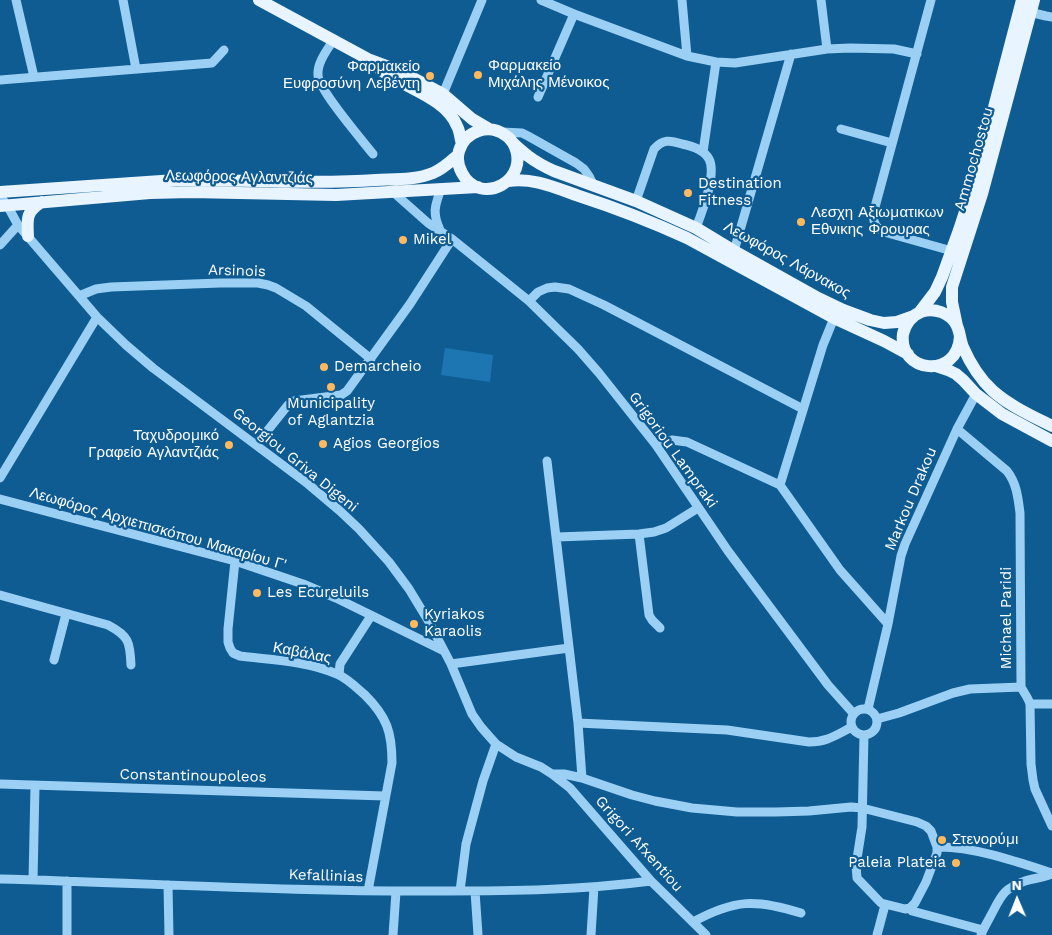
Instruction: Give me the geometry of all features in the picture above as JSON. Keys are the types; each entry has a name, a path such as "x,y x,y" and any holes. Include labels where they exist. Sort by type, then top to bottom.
{"main road":[{"name":"Λεωφόρος Λάρνακος","path":"259,0 368,59 400,71 443,94 472,119 507,136 527,155 542,165 636,201 696,228 818,298 843,310 884,323 897,322 929,310 943,312 951,318 964,348 980,375 994,392 1008,402 1052,426"},
{"name":"Ammochostou","path":"916,314 935,292 952,251 974,184 1026,6"},
{"name":"Ammochostou","path":"958,331 952,302 952,287 982,194 1026,6"},
{"name":"Λεωφόρος Λάρνακος","path":"368,59 379,69 442,106 454,120 459,131 459,166 463,176 470,183 478,187 490,189 497,188 508,181 525,179 538,182 612,207 688,238 834,318 908,354 911,359 920,364 936,366 956,374 976,394 1002,414 1052,441"},
{"path":"460,150 473,133 494,130"},
{"path":"508,181 515,172 517,164 517,151 513,143"},
{"name":"Λεωφόρος Αγλαντζιάς","path":"2,200 176,180 312,183 402,179 432,174 444,167 460,150"},
{"name":"Λεωφόρος Αγλαντζιάς","path":"2,200 42,202 176,192 336,195 478,187"},
{"path":"28,236 29,213 42,202"},
{"path":"908,354 904,348 903,336 905,326 916,314"},
{"path":"936,366 946,362 955,354 959,342 958,331"}],"street":[{"path":"16,0 34,77"},
{"path":"123,0 136,69"},
{"path":"443,94 482,0"},
{"path":"541,0 687,56 716,62 735,63 827,49 886,49 916,54"},
{"path":"682,0 687,56"},
{"path":"821,0 827,49"},
{"path":"931,0 873,216 878,228 884,232 952,251"},
{"path":"1026,6 1052,17"},
{"path":"538,97 574,14"},
{"path":"334,39 318,68 318,80 373,154"},
{"path":"0,80 212,63 224,50"},
{"path":"734,251 792,54"},
{"path":"703,152 716,62"},
{"path":"841,129 892,143"},
{"path":"494,130 515,132 528,136 576,163 587,172 594,186"},
{"path":"636,201 654,149 660,143 666,141 674,141 690,146 703,152 711,168 706,197 696,228"},
{"path":"440,230 435,220 435,207 441,189"},
{"name":"Grigoriou Lampraki","path":"393,192 428,223 452,239 529,301 594,367 656,445 728,551 828,685 854,713"},
{"name":"Georgiou Griva Digeni","path":"2,200 18,225 78,296 126,345 153,368 302,480 340,511 389,562 409,589 429,622 451,664 472,714 481,728 496,744 516,757 552,774 564,774 582,778 655,801 692,808 714,811 776,812 850,807 862,808"},
{"path":"0,245 18,225"},
{"path":"256,445 288,404 341,395 347,391 410,304 452,239"},
{"name":"Arsinois","path":"78,296 96,289 111,287 220,283 268,285 306,306 371,360"},
{"path":"529,301 538,292 547,288 569,288 802,409"},
{"path":"0,478 97,317"},
{"path":"780,485 802,409 834,318"},
{"name":"Markou Drakou","path":"868,709 904,544 957,429 976,394"},
{"name":"Michael Paridi","path":"957,429 1007,471 1012,477 1018,494 1020,513 1021,687 1028,697 1030,704 1031,764 1035,789 1052,826"},
{"path":"656,445 672,440 686,442 780,485 840,570 888,624"},
{"path":"547,461 578,723 582,778"},
{"name":"Λεωφόρος Αρχιεπισκόπου Μακαρίου Γ'","path":"0,499 235,561 303,584 336,598 444,651"},
{"path":"556,537 639,534 661,530 698,508"},
{"path":"639,534 649,615 660,628"},
{"name":"Καβάλας","path":"235,561 228,629 228,642 233,653 240,656 308,665 339,675 366,696 378,709 386,722 392,746 392,763 368,891"},
{"path":"0,595 108,625 118,630 126,638 130,648 131,665"},
{"path":"54,660 66,614"},
{"path":"339,675 340,664 371,616"},
{"path":"451,664 568,648"},
{"path":"877,720 939,697 970,689 1021,687"},
{"path":"1030,704 1052,704"},
{"path":"860,709 868,709 874,713 877,720 874,730 869,734 858,734 852,727 850,720 854,713 860,709"},
{"path":"578,723 727,730 809,742 830,739 852,727"},
{"path":"862,808 917,822 931,830 937,847 937,853 926,882 915,903 910,908 905,909 881,903 857,878 856,865 862,827 862,808 864,735"},
{"path":"460,891 466,844 483,781 496,744"},
{"name":"Grigori Afxentiou","path":"552,774 570,788 651,881 706,935"},
{"name":"Constantinoupoleos","path":"0,784 386,796"},
{"path":"33,880 35,786"},
{"path":"937,847 949,847 976,852 1052,873"},
{"path":"910,908 912,911 982,933 1000,897 1006,891 1028,880 1044,878 1052,873"},
{"name":"Kefallinias","path":"0,879 396,892 594,887 651,881"},
{"path":"67,935 68,881"},
{"path":"168,885 169,935"},
{"path":"590,935 594,887"},
{"path":"475,891 478,935"},
{"path":"393,935 396,892"},
{"path":"693,922 722,908 738,904 760,903 779,906 801,913"},
{"path":"878,935 885,905"}],"shaded area":[{"path":"445,348 493,355 490,382 441,375"}],"place":[{"name":"Φαρμακείο Μιχάλης Μένοικος","path":"478,75"},
{"name":"Φαρμακείο Ευφροσύνη Λεβέντη","path":"430,76"},
{"name":"Destination Fitness","path":"688,193"},
{"name":"Λεσχη Αξιωματικων Εθνικης Φρουρας","path":"801,222"},
{"name":"Mikel","path":"403,240"},
{"name":"Demarcheio","path":"324,367"},
{"name":"Municipality of Aglantzia","path":"331,387"},
{"name":"Agios Georgios","path":"323,444"},
{"name":"Ταχυδρομικό Γραφείο Αγλαντζιάς","path":"229,445"},
{"name":"Les Ecureluils","path":"257,593"},
{"name":"Kyriakos Karaolis","path":"414,624"},
{"name":"Στενορύμι","path":"942,840"},
{"name":"Paleia Plateia","path":"956,863"}]}
